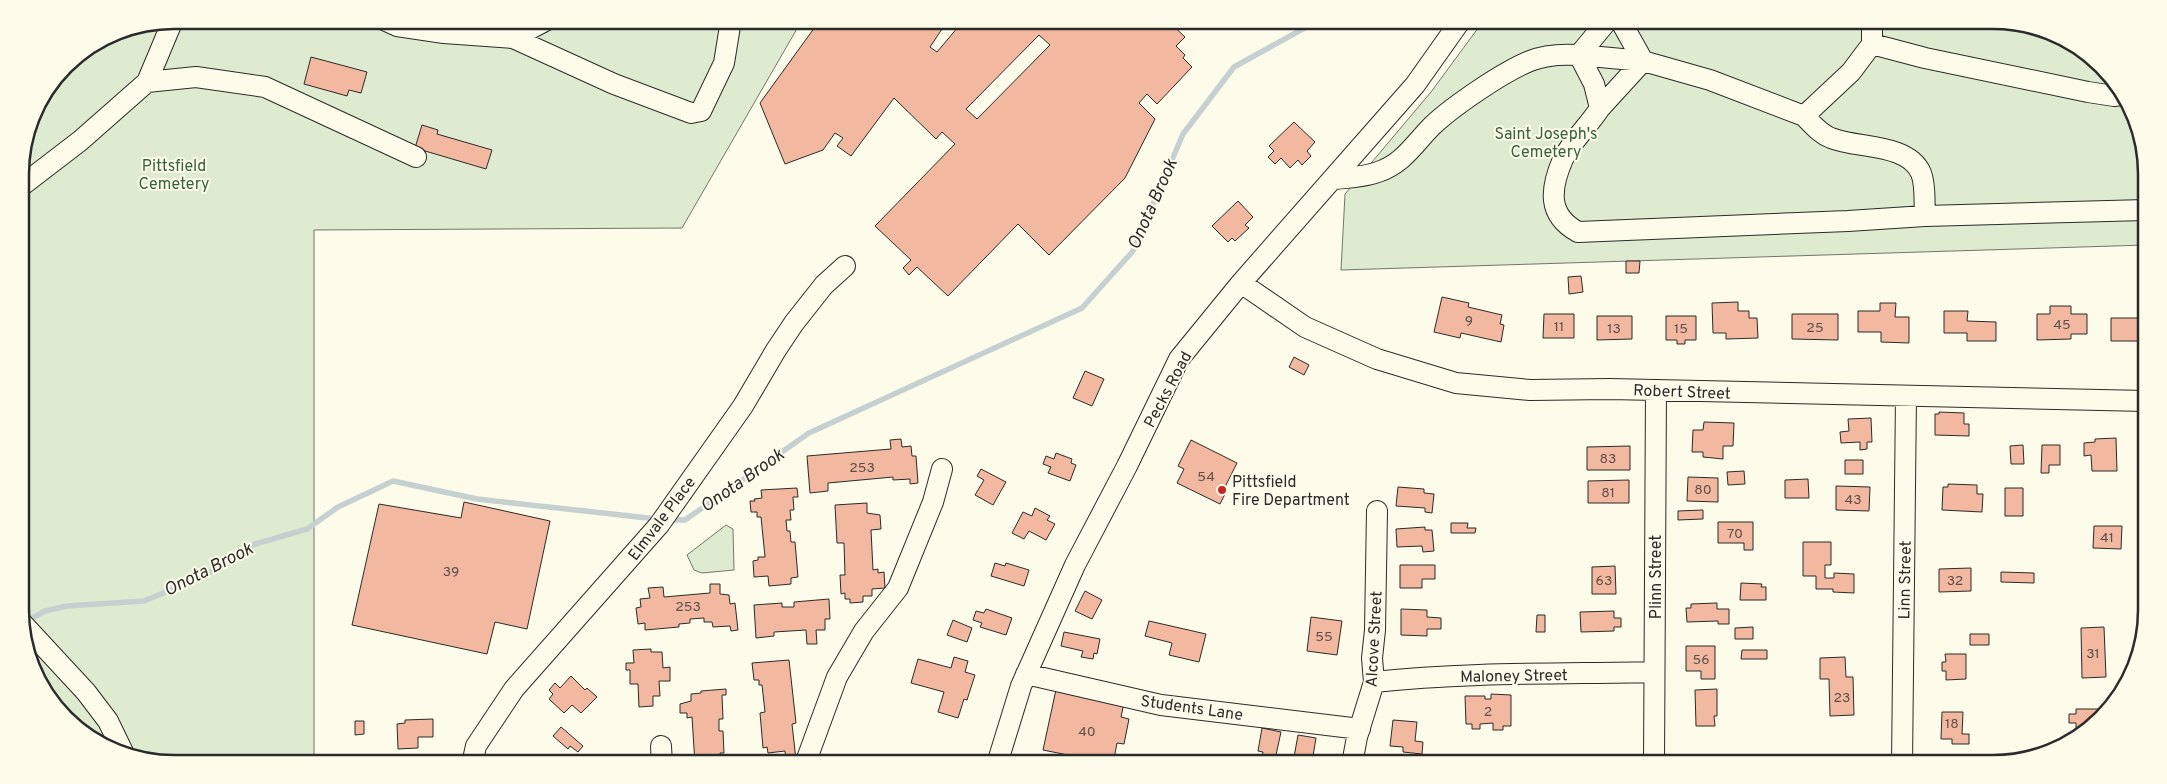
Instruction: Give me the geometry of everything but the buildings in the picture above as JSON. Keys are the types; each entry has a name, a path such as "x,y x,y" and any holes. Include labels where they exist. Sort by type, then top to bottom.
{"street":[{"path":"29,180 80,141 147,82 169,29"},
{"path":"417,29 513,38 614,84 691,113 701,111 721,71 730,29"},
{"path":"513,38 530,29"},
{"name":"Pecks Road","path":"1000,755 1026,674 1075,565 1179,359 1242,283 1416,85 1455,29"},
{"path":"1579,55 1601,29"},
{"path":"1625,29 1643,60"},
{"path":"1804,116 1851,72 1872,44 1872,29"},
{"path":"1872,44 1925,58 2088,92 2115,96"},
{"path":"1333,179 1360,177 1379,172 1406,156 1432,126 1452,110 1517,67 1531,60 1564,54 1643,60 1710,80 1804,116 1819,132 1830,138 1851,144 1892,151 1906,156 1914,163 1922,175 1925,216"},
{"path":"1579,55 1594,84 1600,108"},
{"path":"1643,60 1600,108 1564,158 1554,189 1555,206 1560,220 1578,232 1848,222 1925,216 2138,210"},
{"path":"147,82 196,77 265,87 416,157"},
{"name":"Elmvale Place","path":"474,755 476,746 514,689 664,519 743,406 794,323 824,285 845,266"},
{"name":"Robert Street","path":"1242,283 1305,327 1377,359 1456,383 1530,390 1656,390 2138,401"},
{"name":"Plinn Street","path":"1654,755 1656,390"},
{"name":"Linn Street","path":"1902,755 1906,396"},
{"path":"808,755 837,677 864,631 898,588 933,502 942,469"},
{"name":"Alcove Street","path":"1354,755 1374,682 1372,658 1375,630 1377,511"},
{"path":"31,633 108,721 119,744"},
{"name":"Maloney Street","path":"1374,682 1461,676 1654,672"},
{"name":"Students Lane","path":"1026,674 1161,705 1360,729"}],"green space":[{"name":"Pittsfield Cemetery","path":"797,29 682,228 314,230 314,755 174,755 155,754 127,748 93,731 65,706 53,691 36,657 30,629 29,165 34,136 40,118 53,93 65,78 78,65 101,48 127,36 155,30"},
{"name":"Saint Joseph's Cemetery","path":"1477,29 1993,29 2031,34 2040,36 2074,53 2096,71 2119,101 2133,136 2137,155 2138,245 1341,270 1345,194 1431,92"},
{"path":"726,525 733,529 734,570 702,573 694,570 687,555"}],"waterway":[{"name":"Onota Brook","path":"668,520 685,520 809,433 1082,308 1133,251 1183,134 1234,67 1303,29"},
{"name":"Onota Brook","path":"30,620 45,611 67,606 144,601 204,576 252,545 307,529 338,507 393,481 477,499 657,519"}],"place":[{"name":"Pittsfield Fire Department","path":"1222,490"}]}
